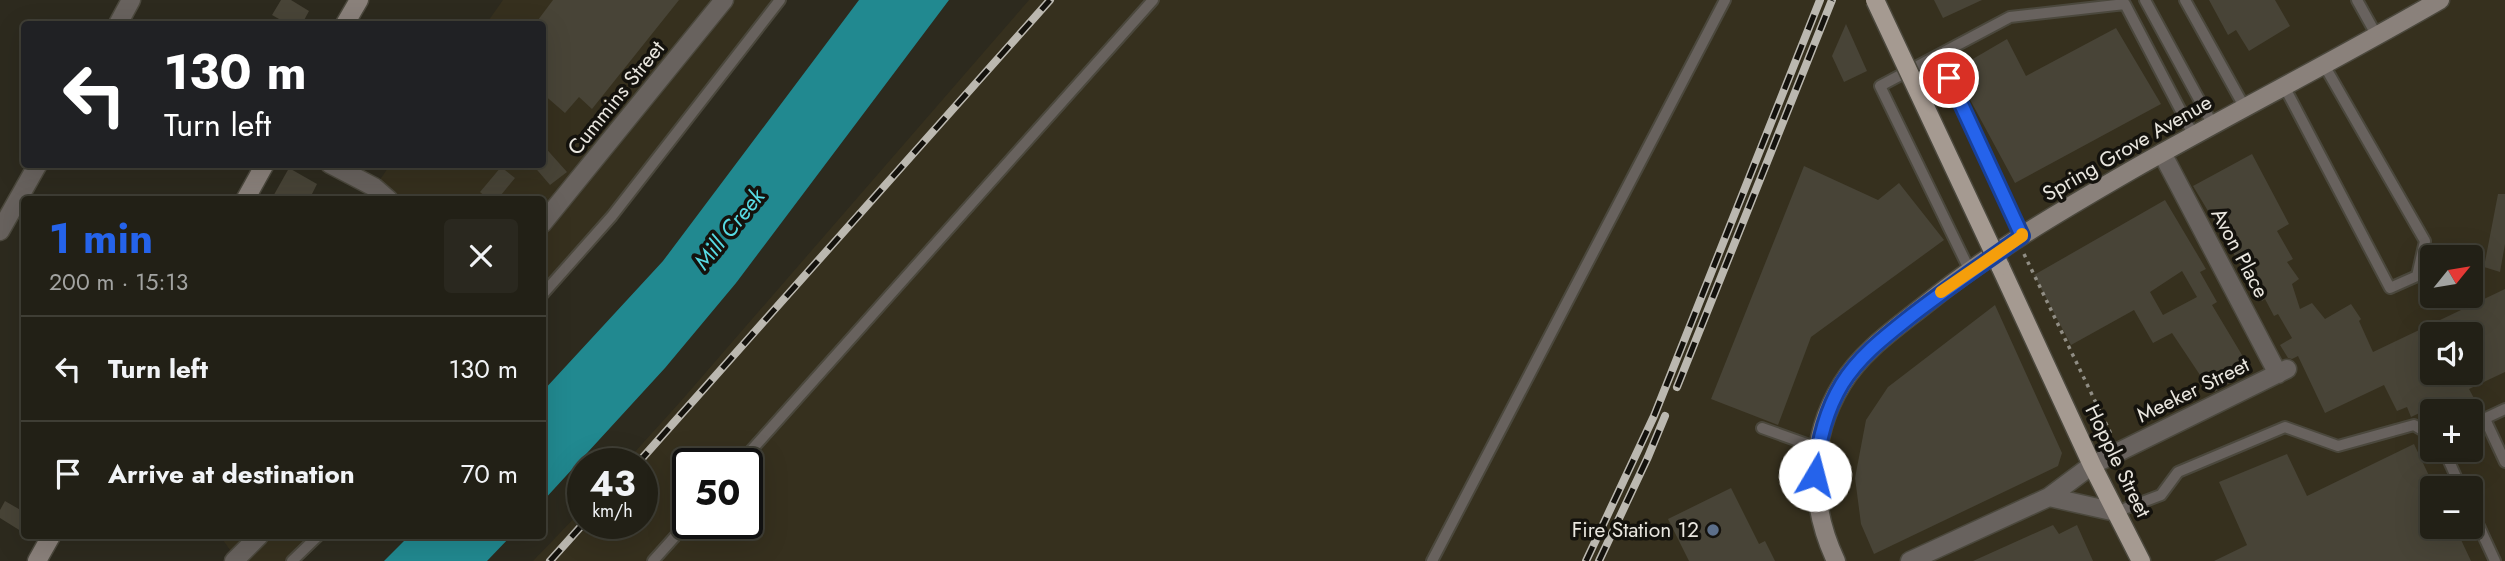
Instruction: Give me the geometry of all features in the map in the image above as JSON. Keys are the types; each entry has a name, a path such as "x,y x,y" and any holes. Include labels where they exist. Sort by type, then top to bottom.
{"main road":[{"path":"347,21 359,0"},
{"name":"Hopple Street","path":"1875,0 2092,465 2141,561"},
{"name":"Spring Grove Avenue","path":"1836,561 1826,539 1818,507 1815,475 1818,448 1831,405 1857,364 1874,346 1970,271 2056,214 2440,0"},
{"path":"247,196 263,168"},
{"path":"37,561 49,539"}],"street":[{"path":"120,21 131,0"},
{"name":"Cummins Street","path":"546,219 724,0"},
{"name":"Avon Place","path":"2162,153 2283,372"},
{"path":"0,231 36,168"},
{"path":"338,168 374,187 384,196"},
{"name":"Meeker Street","path":"1910,561 2049,497 2092,465 2283,372"},
{"path":"2049,497 2116,512"},
{"path":"234,561 256,539"}],"lane":[{"path":"546,290 612,216 780,0"},
{"path":"753,448 1153,0"},
{"path":"1432,561 1725,0"},
{"path":"2145,0 2213,125"},
{"path":"2185,0 2245,107"},
{"path":"2357,0 2376,36"},
{"path":"1970,271 1880,86 2010,18 2124,4 2194,136"},
{"path":"1938,55 2020,238"},
{"path":"2284,86 2390,288 2417,276 2425,241 2324,65"},
{"path":"2505,409 2485,419 2505,462"},
{"path":"2116,512 2161,495 2178,472 2285,427 2338,446 2414,425 2420,429"},
{"path":"1762,428 1818,448"},
{"path":"2483,535 2495,561"},
{"path":"292,561 315,539"},
{"path":"653,561 673,539"}],"path":[{"path":"2020,238 2110,431"}],"shaded area":[{"path":"503,0 780,0 546,291 546,196 369,196 388,168 546,168 546,21 488,21"},
{"path":"1029,0 2505,0 2505,561 533,561 567,526 567,539 658,539 658,448 638,448"},
{"path":"222,539 315,539 292,561 238,561"}],"water":[{"name":"Mill Creek","path":"859,0 949,0 736,283 665,368 592,448 567,448 567,475 546,498 546,388 663,261"},
{"path":"406,539 508,539 487,561 384,561"}],"building":[{"path":"281,0 291,0 309,11 304,21 282,21 272,15"},
{"path":"553,0 679,0 592,109 579,97 565,113 546,96 546,21 537,21"},
{"path":"1934,0 1982,0 1943,18"},
{"path":"2209,0 2275,0 2290,26 2249,51 2236,30 2228,35"},
{"path":"1846,24 1867,71 1844,82 1832,56"},
{"path":"2116,28 2161,104 2015,183 1954,70 2007,39 2026,76"},
{"path":"546,148 567,172 550,185 535,168 546,168"},
{"path":"2252,154 2289,224 2277,231 2293,259 2287,262 2299,279 2292,284 2300,309 2312,303 2325,319 2351,304 2361,319 2359,321 2373,352 2420,330 2420,385 2477,385 2469,389 2474,399 2420,399 2420,413 2411,417 2407,407 2397,411 2384,385 2325,413 2298,356 2288,358 2280,345 2292,338 2278,314 2274,316 2265,299 2262,301 2193,186"},
{"path":"1804,166 1878,200 1899,183 1944,240 1811,337 1778,425 1711,399"},
{"path":"289,168 317,184 311,196 273,196"},
{"path":"500,168 515,178 500,196 484,196 480,192"},
{"path":"2498,194 2505,194 2505,244 2500,272 2484,267"},
{"path":"2165,200 2206,269 2200,272 2217,302 2212,305 2251,370 2215,392 2207,375 2202,378 2172,333 2153,343 2134,310 2071,345 2034,275","holes":["2182,271 2197,297 2163,315 2150,292"]},
{"path":"2505,289 2505,372 2483,382 2483,322 2436,322 2465,308 2483,308 2483,300"},
{"path":"1995,305 2062,453 2058,466 1874,554 1861,524 1855,478 1866,420 1888,387"},
{"path":"2414,444 2420,462 2423,462 2429,476 2420,476 2420,539 2461,539 2471,561 2214,561 2247,545 2219,482 2287,454 2307,496"},
{"name":"Fire Station 12","path":"1731,488 1759,544 1765,541 1775,561 1689,561 1668,519"},
{"path":"5,501 21,510 21,531 0,518 0,510"},
{"path":"2053,525 2059,534 2077,525 2093,561 1973,561"}],"railway":[{"path":"651,448 1050,0"},
{"path":"1586,561 1654,416 1820,0"},
{"path":"1677,387 1832,0"},
{"path":"1599,561 1665,416"},
{"path":"550,561 570,539"}],"slow traffic":[{"path":"1941,292 2022,234"}],"place":[{"name":"Fire Station 12","path":"1713,530"}],"route":[{"path":"1815,475 1818,448 1831,405 1857,364 1874,346 1954,282 2022,236 1949,78"}]}
